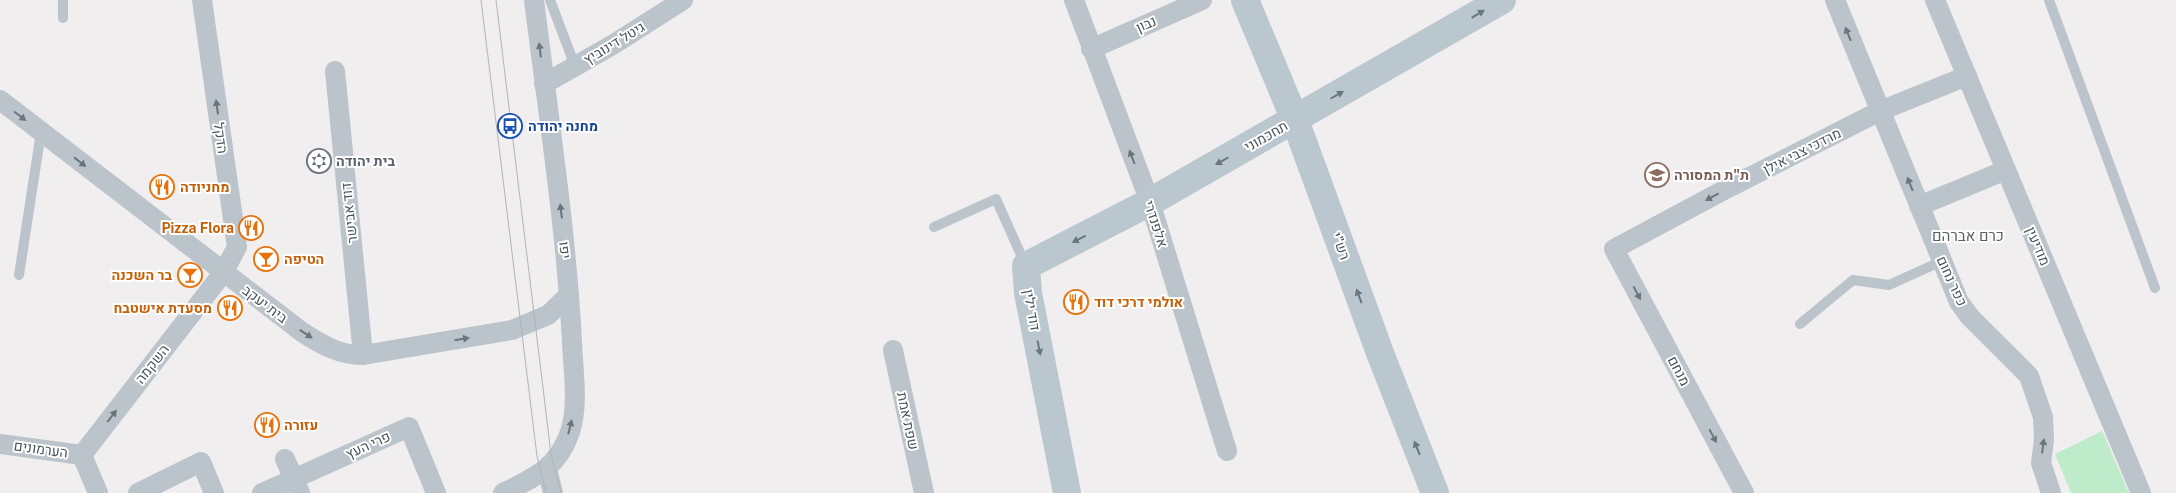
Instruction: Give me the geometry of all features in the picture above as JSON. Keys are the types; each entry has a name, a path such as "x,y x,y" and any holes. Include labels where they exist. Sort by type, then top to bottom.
{"street":[{"name":"הדקל","path":"202,0 237,247 223,273"},
{"name":"יפו","path":"534,0 569,295 574,396 570,432 553,463 547,469"},
{"name":"גיטל דינוביץ","path":"544,84 614,44 683,0"},
{"name":"אלפנדרי","path":"1074,0 1150,202 1227,451"},
{"name":"נבון","path":"1091,48 1202,0"},
{"name":"רש\"י","path":"1245,0 1295,120 1380,353 1435,493"},
{"name":"תחכמוני","path":"1026,266 1150,202 1502,0"},
{"name":"כפר נחום","path":"1834,0 1959,302 1970,317 2028,376 2043,417 2044,440 2041,463 2051,493"},
{"name":"מודיעין","path":"1935,0 2141,493"},
{"name":"דוד אבישר","path":"335,71 363,355"},
{"name":"מרדכי צבי אילן","path":"1614,250 1726,189 1880,112 1967,76"},
{"name":"בית יעקב","path":"0,100 223,273 328,348 348,355 363,355 512,330 548,315 569,295"},
{"path":"1919,206 2006,170"},
{"name":"מנחם","path":"1614,250 1744,493"},
{"name":"דוד ילין","path":"1026,266 1028,293 1067,493"},
{"name":"השקמה","path":"82,455 223,273"},
{"name":"שפת אמת","path":"893,350 924,493"},
{"name":"פרי העץ","path":"262,493 297,486 409,427 436,493"},
{"name":"הערמונים","path":"0,444 82,455"},
{"path":"82,455 98,493"},
{"path":"285,459 297,486"},
{"path":"138,493 201,462 214,493"},
{"path":"503,493 541,474 547,469 553,493"}],"lane":[{"path":"63,0 63,18"},
{"path":"550,0 556,21 575,66"},
{"path":"2049,0 2155,288"},
{"path":"19,275 41,132"},
{"name":"דוד ילין","path":"934,227 996,199 1026,266"},
{"path":"1800,324 1853,280 1889,285 1942,261"}],"green space":[{"path":"2102,431 2129,493 2071,493 2055,454"}],"tram line":[{"path":"481,0 537,456 546,493"},
{"path":"496,0 551,454 561,493"}],"place":[{"name":"מחנה יהודה","path":"510,126"},
{"name":"בית יהודה","path":"319,161"},
{"name":"ת\"ת המסורה","path":"1657,175"},
{"name":"מחניודה","path":"162,187"},
{"name":"Pizza Flora","path":"251,228"},
{"name":"הטיפה","path":"266,259"},
{"name":"בר השכנה","path":"190,275"},
{"name":"אולמי דרכי דוד","path":"1076,302"},
{"name":"מסעדת אישטבח","path":"230,308"},
{"name":"עזורה","path":"267,425"}],"district":[{"name":"כרם אברהם","path":"1968,235"}]}
